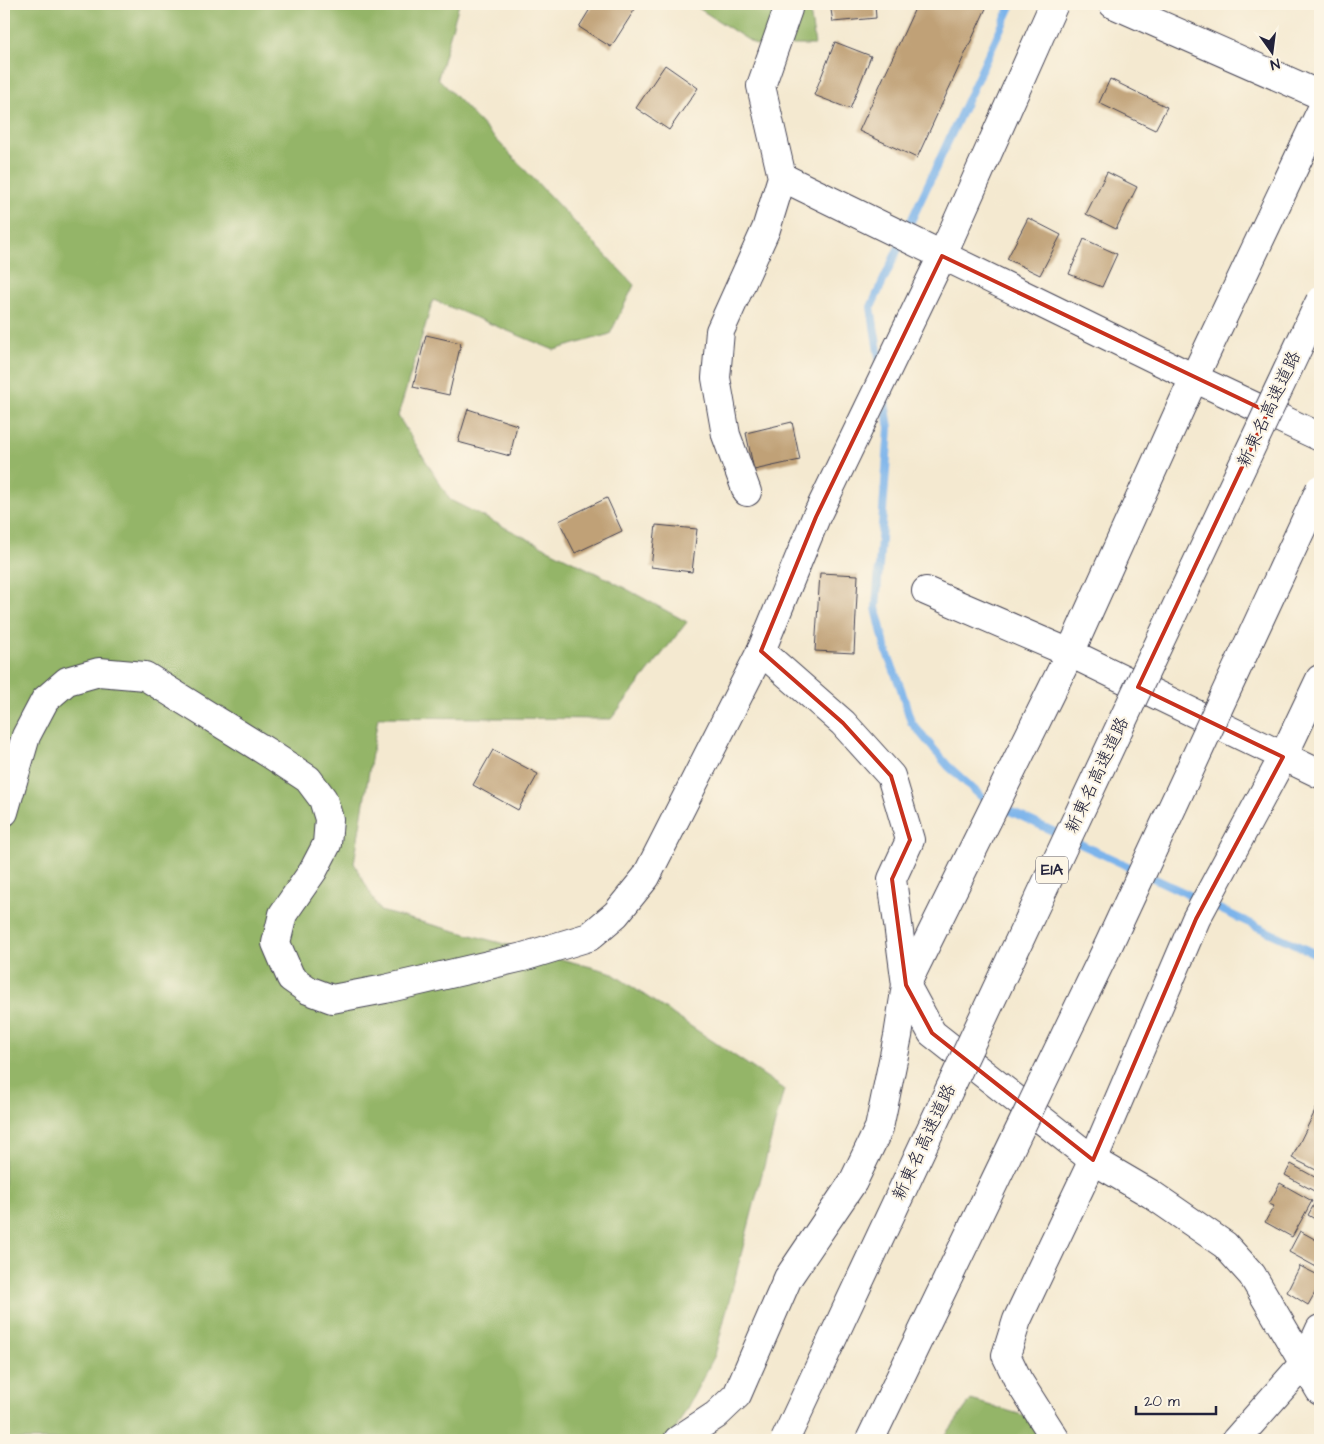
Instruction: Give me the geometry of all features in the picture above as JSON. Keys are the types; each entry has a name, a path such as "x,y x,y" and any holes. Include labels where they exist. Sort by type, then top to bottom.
{"main road":[{"path":"747,492 726,435 716,378 720,331 766,229 782,177 761,86 788,9 787,4"},
{"path":"4,812 26,736 45,700 67,681 99,672 145,676 285,764 308,780 323,798 329,819 327,844 313,871 283,914 276,943 291,978 308,990 332,999 385,989 523,957 589,938 616,914 646,877 761,650 816,517 942,256 1054,4"},
{"path":"1112,4 1320,95"},
{"path":"906,985 1070,653 1194,378 1320,113"},
{"path":"782,177 1194,378 1320,437"},
{"name":"新東名高速道路","path":"786,1440 910,1171 1320,301"},
{"path":"870,1440 1109,944 1320,489"},
{"path":"926,590 1070,653 1320,774"},
{"path":"678,1440 716,1415 737,1395 788,1278 853,1182 879,1128 898,1036 906,985 892,879 910,840 891,776 843,723 761,650"},
{"path":"1056,1440 1018,1380 1006,1355 1016,1320 1093,1160 1196,919 1283,757 1320,679"},
{"path":"906,985 932,1033 1093,1160 1151,1194 1225,1245 1252,1275 1320,1391"},
{"path":"1236,1440 1304,1362 1320,1329"}],"highlighted area":[{"path":"942,256 1268,412 1138,687 1283,757 1196,919 1093,1160 932,1033 906,985 892,879 910,840 891,776 843,723 761,651 816,517"}],"green space":[{"path":"4,4 459,4 438,78 634,285 610,334 554,350 433,300 398,416 450,500 610,580 687,622 611,719 378,717 354,863 380,911 610,972 784,1089 715,1355 670,1440 4,1440"},
{"path":"692,4 809,4 815,45 756,45"},
{"path":"971,1400 1029,1417 1046,1440 942,1440"}],"building":[{"path":"593,4 626,4 635,9 611,47 579,27"},
{"path":"830,4 875,4 876,18 833,22"},
{"path":"917,4 988,4 917,158 859,131"},
{"path":"835,42 871,56 850,109 814,95"},
{"path":"665,65 698,88 669,130 636,108"},
{"path":"1110,79 1167,107 1155,130 1099,103"},
{"path":"1107,172 1137,187 1116,229 1086,214"},
{"path":"1028,218 1061,235 1040,275 1007,259"},
{"path":"1084,239 1117,254 1102,287 1069,274"},
{"path":"426,335 461,343 449,395 413,387"},
{"path":"468,409 517,425 510,456 458,442"},
{"path":"792,422 800,460 754,470 746,433"},
{"path":"607,498 622,531 575,553 559,521"},
{"path":"656,525 697,529 692,572 651,567"},
{"path":"820,573 858,575 854,653 815,651"},
{"path":"493,750 538,774 518,810 473,785"},
{"path":"1320,1101 1320,1172 1292,1158"},
{"path":"1291,1164 1320,1180 1314,1191 1285,1175"},
{"path":"1280,1183 1312,1201 1292,1237 1265,1222 1274,1206 1269,1204"},
{"path":"1320,1194 1320,1222 1308,1215"},
{"path":"1300,1231 1320,1242 1320,1269 1289,1252"},
{"path":"1300,1266 1320,1276 1320,1284 1308,1305 1287,1292"}],"waterway":[{"path":"880,364 871,307 1012,4"},
{"path":"884,395 889,428 876,608 886,650 911,722 948,766 984,799 1320,956"}]}
